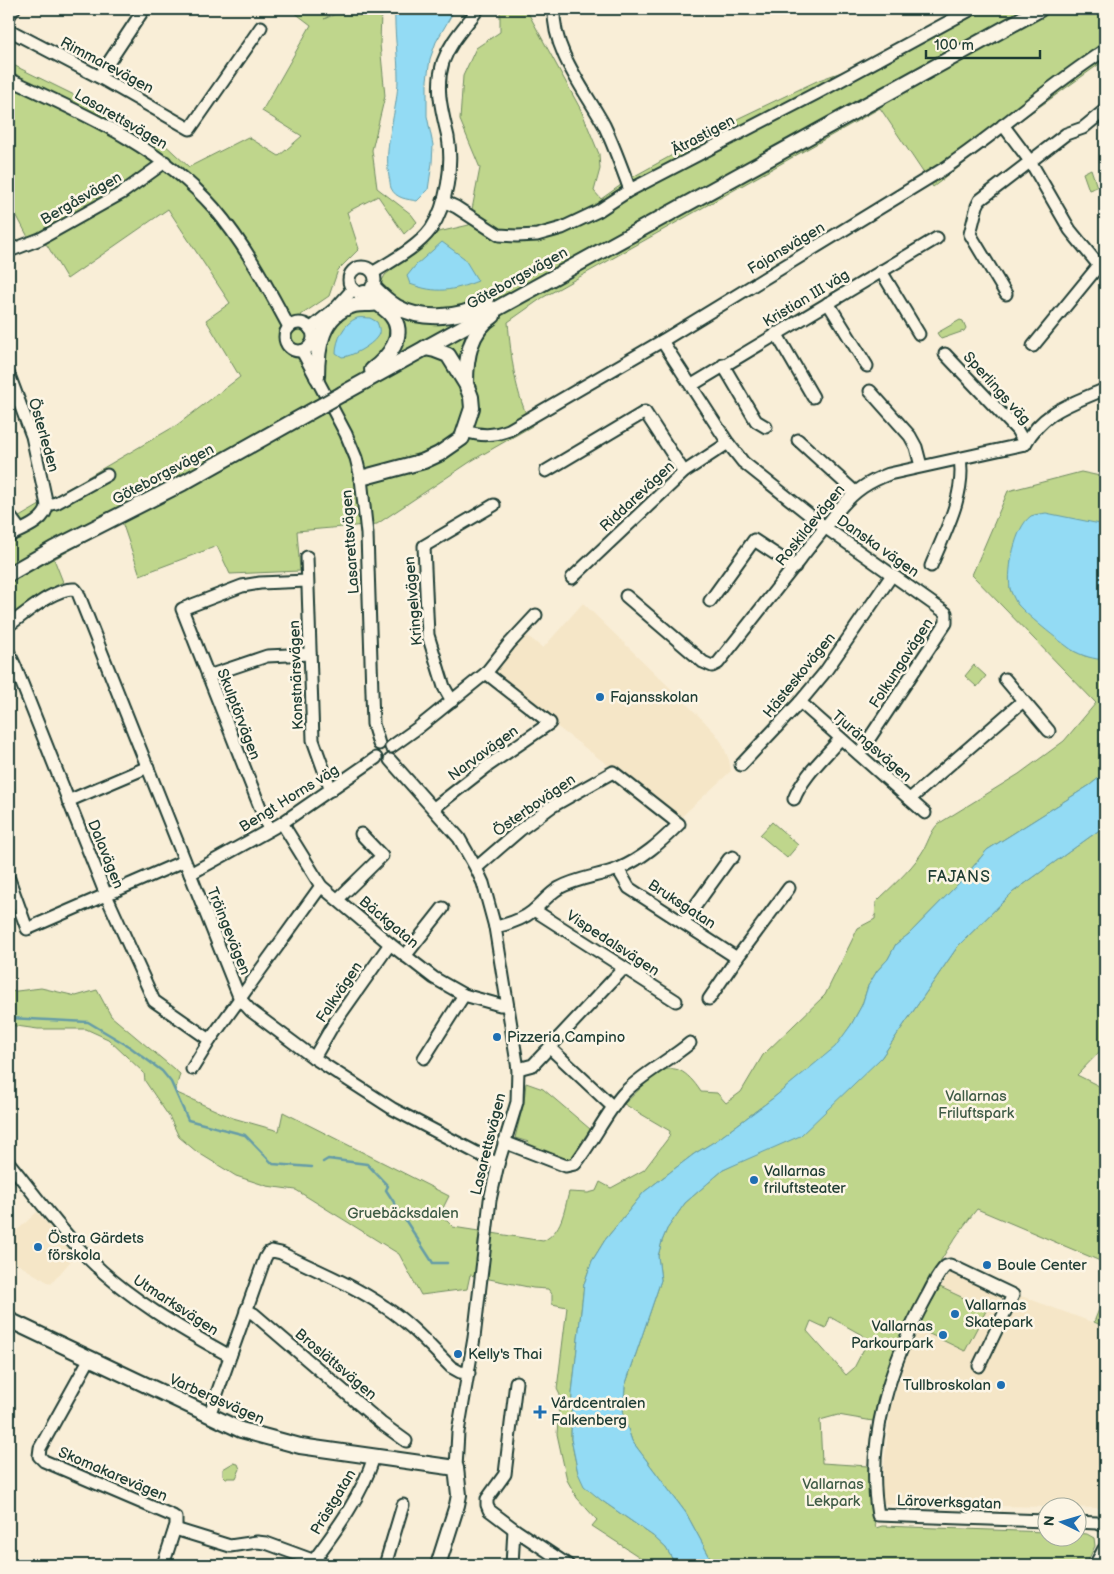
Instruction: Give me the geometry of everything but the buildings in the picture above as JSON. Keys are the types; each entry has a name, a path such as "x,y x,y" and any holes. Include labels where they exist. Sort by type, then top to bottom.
{"main road":[{"name":"Göteborgsvägen","path":"9,574 53,549 183,483 296,420 316,405 340,391 425,348 1040,9"},
{"path":"466,384 466,368 476,331 489,319 506,308 582,266 586,258"},
{"path":"363,290 385,299 402,310 420,315 440,316 478,308 534,278 549,278"},
{"path":"340,391 388,357 393,348 397,333 394,320 390,314 363,290"},
{"path":"316,377 317,355 320,342 326,328 333,319 344,310 355,305 378,303"},
{"path":"362,478 396,467 424,461 440,454 462,438 472,408 471,397 466,384 448,355 425,348"},
{"name":"Varbergsvägen","path":"9,1322 90,1358 241,1430 300,1446 456,1468"},
{"name":"Lasarettsvägen","path":"438,1565 459,1495 456,1468"},
{"path":"1097,1565 1105,1550"}],"street":[{"path":"9,16 14,9"},
{"path":"99,77 144,9"},
{"path":"374,272 413,247 423,237 431,228 444,201 450,160 448,138 440,107 440,78 448,50 478,9"},
{"path":"554,9 555,30 562,50 604,126 630,190"},
{"name":"Ätrastigen","path":"444,201 499,235 537,234 562,228 598,211 630,190 817,93 972,9"},
{"name":"Rimmarevägen","path":"9,30 99,77 190,128 261,27"},
{"name":"Fajansvägen","path":"465,431 490,436 509,430 662,341 914,188 970,151 1105,50"},
{"name":"Lasarettsvägen","path":"9,79 114,130 165,162 198,192 231,230 290,327 285,334 286,343 294,350 302,351 346,434 362,478 367,534 373,724 379,744 374,750 376,758"},
{"path":"1006,294 970,234 980,200 1066,134 1083,128 1105,110"},
{"path":"1003,125 1030,161 1070,230 1103,265 1033,346"},
{"name":"Bergåsvägen","path":"9,251 40,239 122,192 165,162"},
{"name":"Kristian III väg","path":"692,385 937,238"},
{"path":"310,329 337,307 363,290 376,280 374,272 366,266 355,268 349,278 363,290"},
{"path":"881,271 919,334"},
{"path":"828,303 867,366"},
{"path":"290,327 301,323 310,329 312,341 308,348 302,351"},
{"path":"776,334 813,398"},
{"name":"Danska vägen","path":"662,341 728,443 744,462 826,528 946,613"},
{"name":"Sperlings väg","path":"945,354 1017,430 1025,444"},
{"path":"723,365 756,421 766,427"},
{"name":"Österleden","path":"9,375 32,436 47,505"},
{"path":"1025,444 1040,422 1050,415 1061,408 1105,389"},
{"path":"870,391 910,436 916,447 921,466"},
{"path":"546,471 645,412 684,472"},
{"path":"798,440 855,492"},
{"name":"Riddarevägen","path":"572,578 684,472 728,443"},
{"name":"Roskildevägen","path":"626,596 703,662 712,666 718,663 795,568 841,506 855,492 874,480 889,474 1025,444"},
{"path":"931,566 961,488 962,470 960,459"},
{"path":"9,536 44,516 47,505 56,503 106,475"},
{"name":"Kringelvägen","path":"452,701 442,679 428,636 424,546 494,505"},
{"path":"9,515 20,530"},
{"path":"710,601 754,540 795,568"},
{"name":"Konstnärsvägen","path":"306,557 313,740 331,790"},
{"name":"Hästeskovägen","path":"741,765 800,702 825,672 892,574"},
{"name":"Skulptörvägen","path":"269,830 182,609 242,586 260,582 308,581"},
{"name":"Tröingevägen","path":"9,625 63,590 75,589 82,599 240,999 251,1011 314,1058 393,1109 498,1164"},
{"name":"Folkungavägen","path":"859,754 946,623 946,613"},
{"path":"391,747 486,673 509,644 536,616"},
{"name":"Dalavägen","path":"9,653 106,895 154,1000 210,1040"},
{"path":"208,676 267,656 310,654"},
{"name":"Narvavägen","path":"434,808 550,723 486,673"},
{"path":"1005,680 1048,731"},
{"path":"910,799 1023,701"},
{"name":"Tjurängsvägen","path":"800,702 926,813"},
{"path":"794,799 804,781 840,739"},
{"path":"376,758 383,762 390,760 393,755 391,747 386,744 379,744"},
{"name":"Bengt Horns väg","path":"190,874 282,823 376,758"},
{"name":"Lasarettsvägen","path":"390,760 459,838 483,883 495,927 518,1069 517,1102 498,1164 486,1229 469,1373 458,1432 456,1468"},
{"path":"68,801 148,767"},
{"name":"Österbovägen","path":"476,868 520,830 552,807 613,772 679,824 661,842 618,869"},
{"name":"Bäckgatan","path":"282,823 320,886 390,944 434,978 464,995 500,1005 507,1004"},
{"path":"338,900 382,856 362,834"},
{"path":"683,923 729,858 734,857"},
{"path":"9,880 27,929 184,860"},
{"path":"495,927 514,922 534,910 548,895 560,887 590,876 618,869"},
{"name":"Bruksgatan","path":"618,869 629,888 737,958"},
{"path":"192,1069 210,1040 320,886"},
{"path":"709,1000 737,958 789,888"},
{"path":"406,956 444,908"},
{"name":"Vispedalsvägen","path":"534,910 676,1001"},
{"name":"Falkvägen","path":"314,1058 333,1025 390,944"},
{"path":"518,1069 534,1065 624,968"},
{"path":"424,1058 464,995"},
{"path":"504,1142 566,1166 575,1164 624,1093 690,1043"},
{"path":"550,1048 613,1108"},
{"name":"Utmarksvägen","path":"9,1163 77,1247 115,1282 157,1313 230,1356"},
{"path":"209,1416 268,1253 276,1250 348,1285 386,1307 403,1320 451,1366 460,1372 469,1373"},
{"name":"Läroverksgatan","path":"979,1366 1013,1295 950,1265 946,1266 904,1342 889,1382 880,1423 874,1475 875,1503 878,1514 1036,1521"},
{"name":"Broslättsvägen","path":"246,1310 254,1314 406,1441"},
{"name":"Skomakarevägen","path":"90,1358 40,1448 39,1456 44,1461 170,1514 175,1524 230,1546 257,1542 266,1543 326,1565"},
{"path":"516,1382 504,1474 487,1499 487,1505 489,1510 514,1529 568,1565"},
{"name":"Prästgatan","path":"314,1560 338,1527 374,1457"},
{"path":"385,1565 403,1505"},
{"path":"1086,1523 1105,1526"},
{"path":"163,1565 175,1524"},
{"path":"512,1565 514,1529"}],"shaded area":[{"name":"Fajansskolan","path":"583,603 704,721 722,743 731,771 679,819 543,716 495,674 496,667 525,634 543,648"},
{"name":"Östra Gärdets förskola","path":"37,1212 75,1256 51,1284 9,1259 9,1238"},
{"name":"Tullbroskolan","path":"951,1270 1105,1327 1105,1394 1101,1404 1105,1407 1105,1508 1086,1508 1086,1496 1036,1496 1036,1507 886,1504 882,1500 881,1491 891,1406 914,1334"}],"green space":[{"path":"290,9 325,9 330,15 324,19 347,9 379,9 381,12 380,44 385,96 372,150 377,188 411,214 417,222 404,234 378,196 347,212 359,249 338,270 329,296 301,315 304,318 313,319 356,298 376,292 385,275 434,233 469,225 480,168 460,120 463,76 476,48 500,32 500,9 526,9 581,110 599,154 600,169 594,191 601,199 631,178 739,118 819,80 850,69 964,9 1105,9 1105,60 1018,122 933,187 880,108 542,298 508,322 512,362 518,389 532,426 473,460 377,524 297,531 300,571 230,574 217,546 140,575 122,522 54,559 63,582 44,592 9,617 9,523 177,425 240,377 206,320 230,303 168,209 67,279 47,245 28,237 9,201 9,63 119,117 160,140 189,167 248,137 279,156 302,136 262,111 311,25"},
{"path":"1091,169 1097,187 1089,190 1083,173"},
{"path":"960,320 963,321 966,328 964,331 941,339 937,333"},
{"name":"Gruebäcksdalen","path":"1081,472 1105,477 1105,525 1089,523 1011,558 1010,589 1018,605 1072,650 1085,656 1105,660 1105,773 1090,785 987,850 962,880 909,934 896,944 888,959 877,971 868,986 862,1005 836,1047 772,1099 644,1192 605,1240 592,1261 584,1284 572,1394 571,1439 578,1473 601,1500 653,1536 666,1548 676,1565 648,1565 638,1556 592,1526 597,1520 577,1498 567,1480 557,1434 560,1395 557,1389 567,1307 552,1304 552,1294 548,1289 533,1288 470,1275 467,1289 421,1295 399,1254 296,1190 267,1186 236,1176 197,1152 179,1137 170,1118 145,1081 144,1073 108,1039 86,1029 38,1029 9,1025 9,992 41,988 76,996 97,990 111,1016 180,1074 175,1092 233,1118 279,1131 283,1112 449,1196 440,1214 453,1227 543,1241 558,1227 564,1213 569,1192 588,1193 596,1191 600,1182 611,1188 644,1170 669,1137 670,1131 624,1104 653,1077 662,1071 671,1069 680,1071 690,1078 701,1092 717,1093 726,1103 741,1092 763,1055 825,995 858,928 875,919 876,902 916,861 938,824 1019,774 1064,741 1096,703 972,575 1008,491"},
{"path":"974,665 986,676 977,687 965,676"},
{"path":"772,822 798,845 787,858 760,835"},
{"name":"Vallarnas Friluftspark","path":"1105,826 1105,1046 1077,1075 1105,1089 1105,1263 977,1209 964,1225 931,1276 904,1331 887,1373 874,1421 870,1472 870,1500 873,1518 876,1528 882,1526 1036,1532 1036,1546 1086,1546 1087,1534 1094,1538 1095,1546 1086,1565 714,1565 686,1513 632,1441 623,1414 625,1386 661,1280 658,1256 662,1241 667,1229 685,1203 723,1170 752,1156 881,1058 958,946 1013,892","holes":["830,1317 869,1339 854,1368 846,1375 807,1331 811,1321 826,1328","838,1415 873,1421 868,1466 822,1463 820,1420"]},
{"path":"526,1083 543,1089 590,1129 568,1163 527,1149 529,1142 515,1138 524,1101"},
{"name":"Vallarnas Skatepark","path":"940,1287 987,1309 965,1351 917,1328"},
{"path":"1105,1294 1105,1327 1094,1322"},
{"path":"233,1463 238,1464 240,1469 236,1478 226,1478 223,1475 223,1469"}],"water":[{"path":"395,9 455,9 436,42 430,59 427,80 427,116 433,145 432,163 428,190 417,201 402,198 393,192 389,177 389,140 396,103 398,78"},
{"path":"442,242 464,258 478,281 444,290 428,289 410,284 407,276 416,265"},
{"path":"357,318 370,318 377,322 379,333 377,337 366,347 351,355 342,357 336,353 339,338 348,324"},
{"path":"1046,513 1105,525 1105,660 1088,657 1072,650 1025,612 1012,594 1009,580 1011,560 1021,529 1031,516"},
{"path":"1105,773 1105,826 1013,892 958,946 881,1058 800,1136 723,1170 685,1203 667,1229 658,1256 661,1280 625,1386 623,1414 632,1441 686,1513 714,1565 676,1565 666,1548 653,1536 584,1486 578,1473 571,1439 572,1394 584,1284 592,1261 605,1240 644,1192 772,1099 835,1047 851,1025 862,1005 868,986 877,971 888,959 896,944 909,934 962,880 987,850 1090,785"}],"waterway":[{"path":"9,1018 88,1022 130,1047 162,1071 171,1082 188,1120 245,1135 273,1164 312,1167"},
{"path":"323,1162 328,1159 367,1164 388,1186 386,1190 433,1263 447,1263"}],"place":[{"name":"Fajansskolan","path":"600,697"},
{"name":"Pizzeria Campino","path":"497,1037"},
{"name":"Vallarnas friluftsteater","path":"754,1180"},
{"name":"Östra Gärdets förskola","path":"38,1247"},
{"name":"Boule Center","path":"987,1265"},
{"name":"Vallarnas Skatepark","path":"955,1314"},
{"name":"Vallarnas Parkourpark","path":"943,1335"},
{"name":"Kelly's Thai","path":"458,1354"},
{"name":"Tullbroskolan","path":"1001,1385"},
{"name":"Vårdcentralen Falkenberg","path":"540,1412"}],"district":[{"name":"FAJANS","path":"959,876"}],"park label":[{"name":"Vallarnas Lekpark","path":"833,1492"}]}
